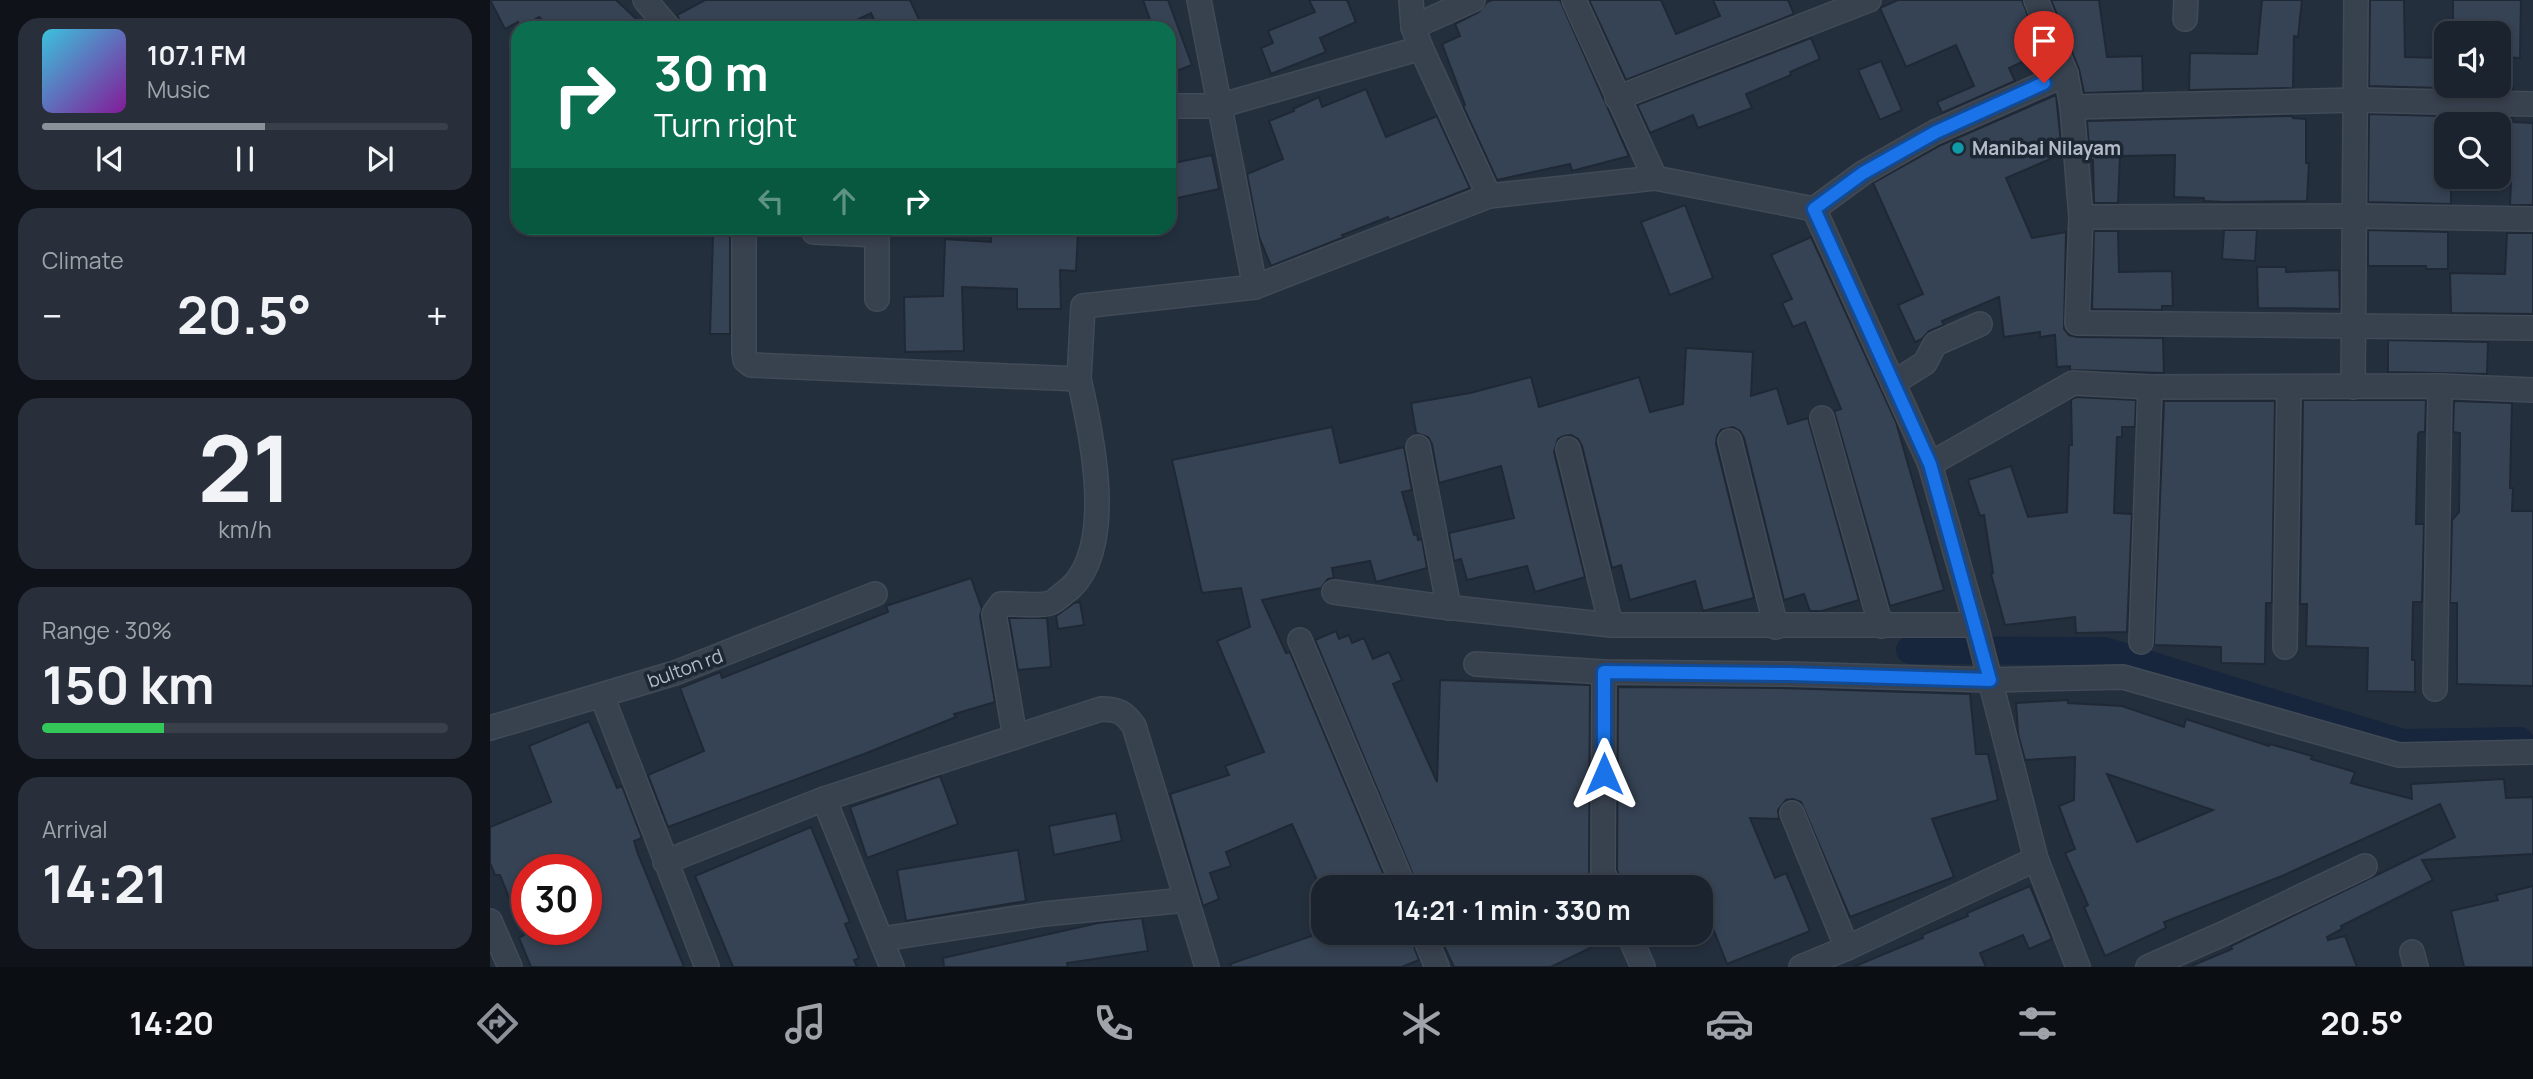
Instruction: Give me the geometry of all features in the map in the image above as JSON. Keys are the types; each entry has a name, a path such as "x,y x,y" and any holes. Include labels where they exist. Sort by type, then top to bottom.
{"street":[{"path":"645,0 663,21"},
{"path":"1199,0 1255,287"},
{"path":"1411,0 1417,37 1489,197"},
{"path":"1176,106 1219,106 1417,37 1473,0"},
{"path":"1574,0 1655,178"},
{"path":"1617,98 1869,0"},
{"path":"2036,0 2066,74 2072,107 2081,217 2077,323 2533,328"},
{"path":"2353,387 2356,0"},
{"path":"1015,737 994,614 1001,604 1049,603 1072,588 1082,577 1092,554 1098,494 1079,379 1083,306 1255,287 1489,197 1655,178 1814,209 1863,173 1936,132 2066,74"},
{"path":"2072,107 2356,100 2533,104"},
{"path":"1814,209 1930,464 1978,632 2036,859 2078,967"},
{"path":"2081,217 2355,216 2533,219"},
{"path":"744,235 744,353 745,360 751,365 1079,379"},
{"path":"861,235 877,236 877,299"},
{"path":"1893,383 1926,363 1935,344 1980,324"},
{"path":"1930,464 2073,383 2150,387 2440,386 2533,390"},
{"path":"2435,689 2440,386"},
{"path":"2141,642 2150,387"},
{"path":"2285,647 2289,387"},
{"path":"1822,418 1881,626"},
{"path":"1730,441 1776,627"},
{"path":"1418,447 1449,608"},
{"path":"1567,449 1611,625"},
{"path":"1334,592 1449,608 1611,625 1881,626 1978,632"},
{"name":"bulton rd","path":"490,728 675,673 875,594"},
{"path":"1300,640 1399,875"},
{"path":"1476,664 1604,672 1988,673 2123,677 2399,755 2533,752"},
{"path":"1604,672 1604,875"},
{"path":"602,696 706,967"},
{"path":"665,862 824,799 1101,709 1113,709 1124,712 1134,726 1207,967"},
{"path":"824,799 883,939 892,967"},
{"path":"1792,813 1847,948"},
{"path":"1801,967 2036,859"},
{"path":"2148,967 2365,866"},
{"path":"883,939 1044,914 1186,900"},
{"path":"490,921 510,967"},
{"path":"1428,945 1437,967"},
{"path":"1633,945 1643,967"}],"building":[{"path":"490,0 616,0 638,21 543,21 539,17 532,21 511,21 511,26 505,29"},
{"path":"705,0 910,0 920,21 875,21 871,13 854,21 680,21 677,15"},
{"path":"1143,0 1168,0 1176,21 1150,21"},
{"path":"1309,0 1347,0 1356,22 1320,38 1326,52 1271,74 1261,48 1273,43 1268,31 1315,12"},
{"path":"1492,0 1560,0 1629,156 1572,171 1570,164 1497,180 1463,106 1465,105 1442,44 1460,36 1455,24 1479,12"},
{"path":"1589,0 1661,0 1676,34 1720,16 1713,0 1788,0 1794,14 1626,80"},
{"path":"1898,0 2022,0 2042,53 2009,68 2015,81 1942,113 1937,102 1974,86 1956,45 1906,67 1880,8"},
{"path":"2051,0 2099,0 2107,57 2142,56 2143,91 2084,93 2079,69"},
{"path":"2262,0 2302,0 2298,37 2294,36 2293,88 2189,90 2190,53 2257,54"},
{"path":"2370,0 2404,0 2405,57 2434,58 2434,88 2369,86"},
{"path":"2453,0 2521,0 2520,58 2511,58 2511,21 2453,21"},
{"path":"1176,22 1192,65 1176,71"},
{"path":"1811,38 1820,59 1746,94 1752,108 1698,128 1693,115 1650,133 1637,105"},
{"path":"1881,61 1902,110 1880,120 1858,70"},
{"path":"1366,89 1386,137 1437,116 1470,188 1389,220 1388,217 1342,235 1344,237 1271,266 1259,237 1247,174 1283,159 1269,121 1319,97 1322,107"},
{"path":"2056,95 2062,154 2006,178 2032,238 2066,232 2064,329 2069,335 2077,337 2163,338 2164,373 2070,370 2070,366 2057,367 2055,335 2040,337 2040,332 2004,337 1999,297 1942,321 1944,325 1929,331 1915,342 1898,305 1923,294 1873,183 1941,145"},
{"path":"2369,114 2434,116 2434,189 2451,189 2451,204 2368,202"},
{"path":"2293,116 2306,119 2306,163 2309,163 2307,201 2225,202 2174,197 2175,155 2120,156 2118,203 2094,203 2093,160 2090,160 2087,121"},
{"path":"2511,118 2513,122 2533,123 2533,205 2510,205"},
{"path":"1212,155 1219,189 1176,198 1176,163"},
{"path":"1685,205 1713,278 1670,295 1641,222"},
{"path":"2224,230 2257,230 2255,261 2222,259"},
{"path":"2368,230 2448,232 2448,269 2426,269 2426,266 2368,266"},
{"path":"2094,231 2118,231 2119,272 2172,271 2173,306 2162,306 2162,310 2092,309"},
{"path":"2507,233 2533,233 2533,314 2451,313 2450,273 2505,274"},
{"path":"713,235 730,238 730,334 710,334"},
{"path":"991,235 1078,235 1076,271 1060,270 1061,309 1017,309 1017,289 962,287 964,351 905,352 904,297 943,296 945,239 991,242"},
{"path":"1811,237 1896,422 1944,590 1890,606 1834,411 1841,409 1805,322 1793,327 1782,303 1792,299 1771,255"},
{"path":"2257,267 2286,267 2286,272 2339,270 2340,309 2258,308"},
{"path":"2388,340 2488,342 2487,374 2388,372"},
{"path":"1686,348 1753,352 1751,396 1777,388 1788,424 1808,418 1859,600 1822,611 1810,611 1804,594 1784,600 1744,438 1740,431 1733,427 1721,430 1716,444 1754,598 1703,611 1695,581 1630,600 1621,565 1612,568 1582,446 1578,439 1571,435 1558,439 1554,452 1585,577 1535,592 1527,566 1467,580 1461,559 1454,561 1449,533 1514,518 1501,466 1439,483 1432,444 1428,437 1416,433 1411,403 1470,393 1531,377 1539,407 1639,377 1650,412 1683,404"},
{"path":"2076,397 2136,400 2135,427 2122,427 2122,437 2117,437 2114,513 2132,514 2127,632 2076,633 2075,617 2005,625 1991,574 1993,573 1984,515 1980,516 1968,480 2011,466 2028,517 2067,512 2069,445 2072,445 2071,400"},
{"path":"2303,400 2426,400 2425,432 2418,434 2416,524 2424,524 2422,602 2413,602 2412,660 2415,660 2415,692 2367,691 2368,648 2306,646 2307,604 2300,604"},
{"path":"2164,401 2275,401 2272,603 2266,603 2265,664 2221,663 2221,647 2154,645"},
{"path":"2454,401 2512,403 2512,511 2533,511 2533,686 2457,684 2457,603 2450,603 2452,520 2459,512 2460,433 2453,432"},
{"path":"1332,427 1340,463 1404,447 1412,490 1402,492 1414,535 1417,534 1418,540 1422,539 1427,568 1376,582 1370,561 1332,568 1334,578 1328,579 1321,588 1262,600 1286,653 1290,652 1384,875 1315,875 1292,824 1226,852 1231,866 1210,873 1219,899 1203,906 1170,794 1229,775 1225,766 1264,752 1217,641 1250,627 1241,588 1202,593 1172,460"},
{"path":"971,578 982,609 980,616 995,702 954,714 956,717 864,754 668,827 648,775 704,751 680,688 720,672 722,678 888,612 886,606"},
{"path":"1080,602 1084,625 1058,629 1056,616 1074,603"},
{"path":"1009,618 1047,618 1051,667 1018,670"},
{"path":"1336,631 1339,639 1349,635 1352,643 1364,638 1373,659 1389,652 1402,680 1393,684 1437,782 1440,680 1590,685 1590,875 1413,875 1315,640"},
{"path":"1618,687 1780,688 1970,694 1976,754 1988,754 1998,800 1932,819 1954,877 1850,917 1801,802 1786,800 1778,810 1779,819 1750,818 1775,878 1786,873 1810,931 1727,964 1713,928 1713,875 1619,875"},
{"path":"2068,700 2068,703 2122,706 2184,727 2186,719 2269,746 2270,744 2312,756 2311,759 2355,772 2351,783 2412,799 2411,784 2504,779 2506,798 2533,797 2533,854 2422,860 2433,880 2341,926 2342,929 2327,937 2328,940 2345,936 2357,967 2189,967 2232,949 2231,946 2455,837 2440,804 2282,876 2164,922 2166,928 2105,956 2084,907 2088,905 2065,853 2075,849 2059,806 2074,800 2075,757 2025,760 2018,734 2016,703","holes":["2107,774 2213,810 2137,842"]},
{"path":"589,721 617,788 622,786 642,838 634,841 638,854 684,967 531,967 522,945 602,945 602,854 511,854 511,902 500,875 495,875 490,863 490,827 551,802 529,746"},
{"path":"940,776 958,824 867,858 850,807"},
{"path":"1116,813 1122,841 1054,855 1049,826"},
{"path":"811,827 850,922 845,924 859,958 854,960 857,967 733,967 695,876"},
{"path":"1018,850 1026,901 906,921 897,870"},
{"path":"2030,886 2052,939 2029,949 2023,935 1980,953 1986,967 1853,967 1923,938 1922,935 1968,916 1967,913"},
{"path":"2533,886 2533,967 2464,967 2451,911 2498,900 2496,895"},
{"path":"1142,918 1148,951 1067,963 1068,967 944,967 943,958 1098,923"},
{"path":"1311,936 1311,945 1413,945 1419,960 1402,967 1231,967 1230,964"},
{"path":"1444,945 1596,945 1551,967 1454,967"}],"waterway":[{"path":"1910,650 2104,651 2402,743 2520,741"}],"place":[{"name":"Manibai Nilayam","path":"1958,148"}],"route":[{"path":"1604,774 1604,672 1990,680 1930,464 1814,209 1863,173 1936,132 2044,83"}]}
